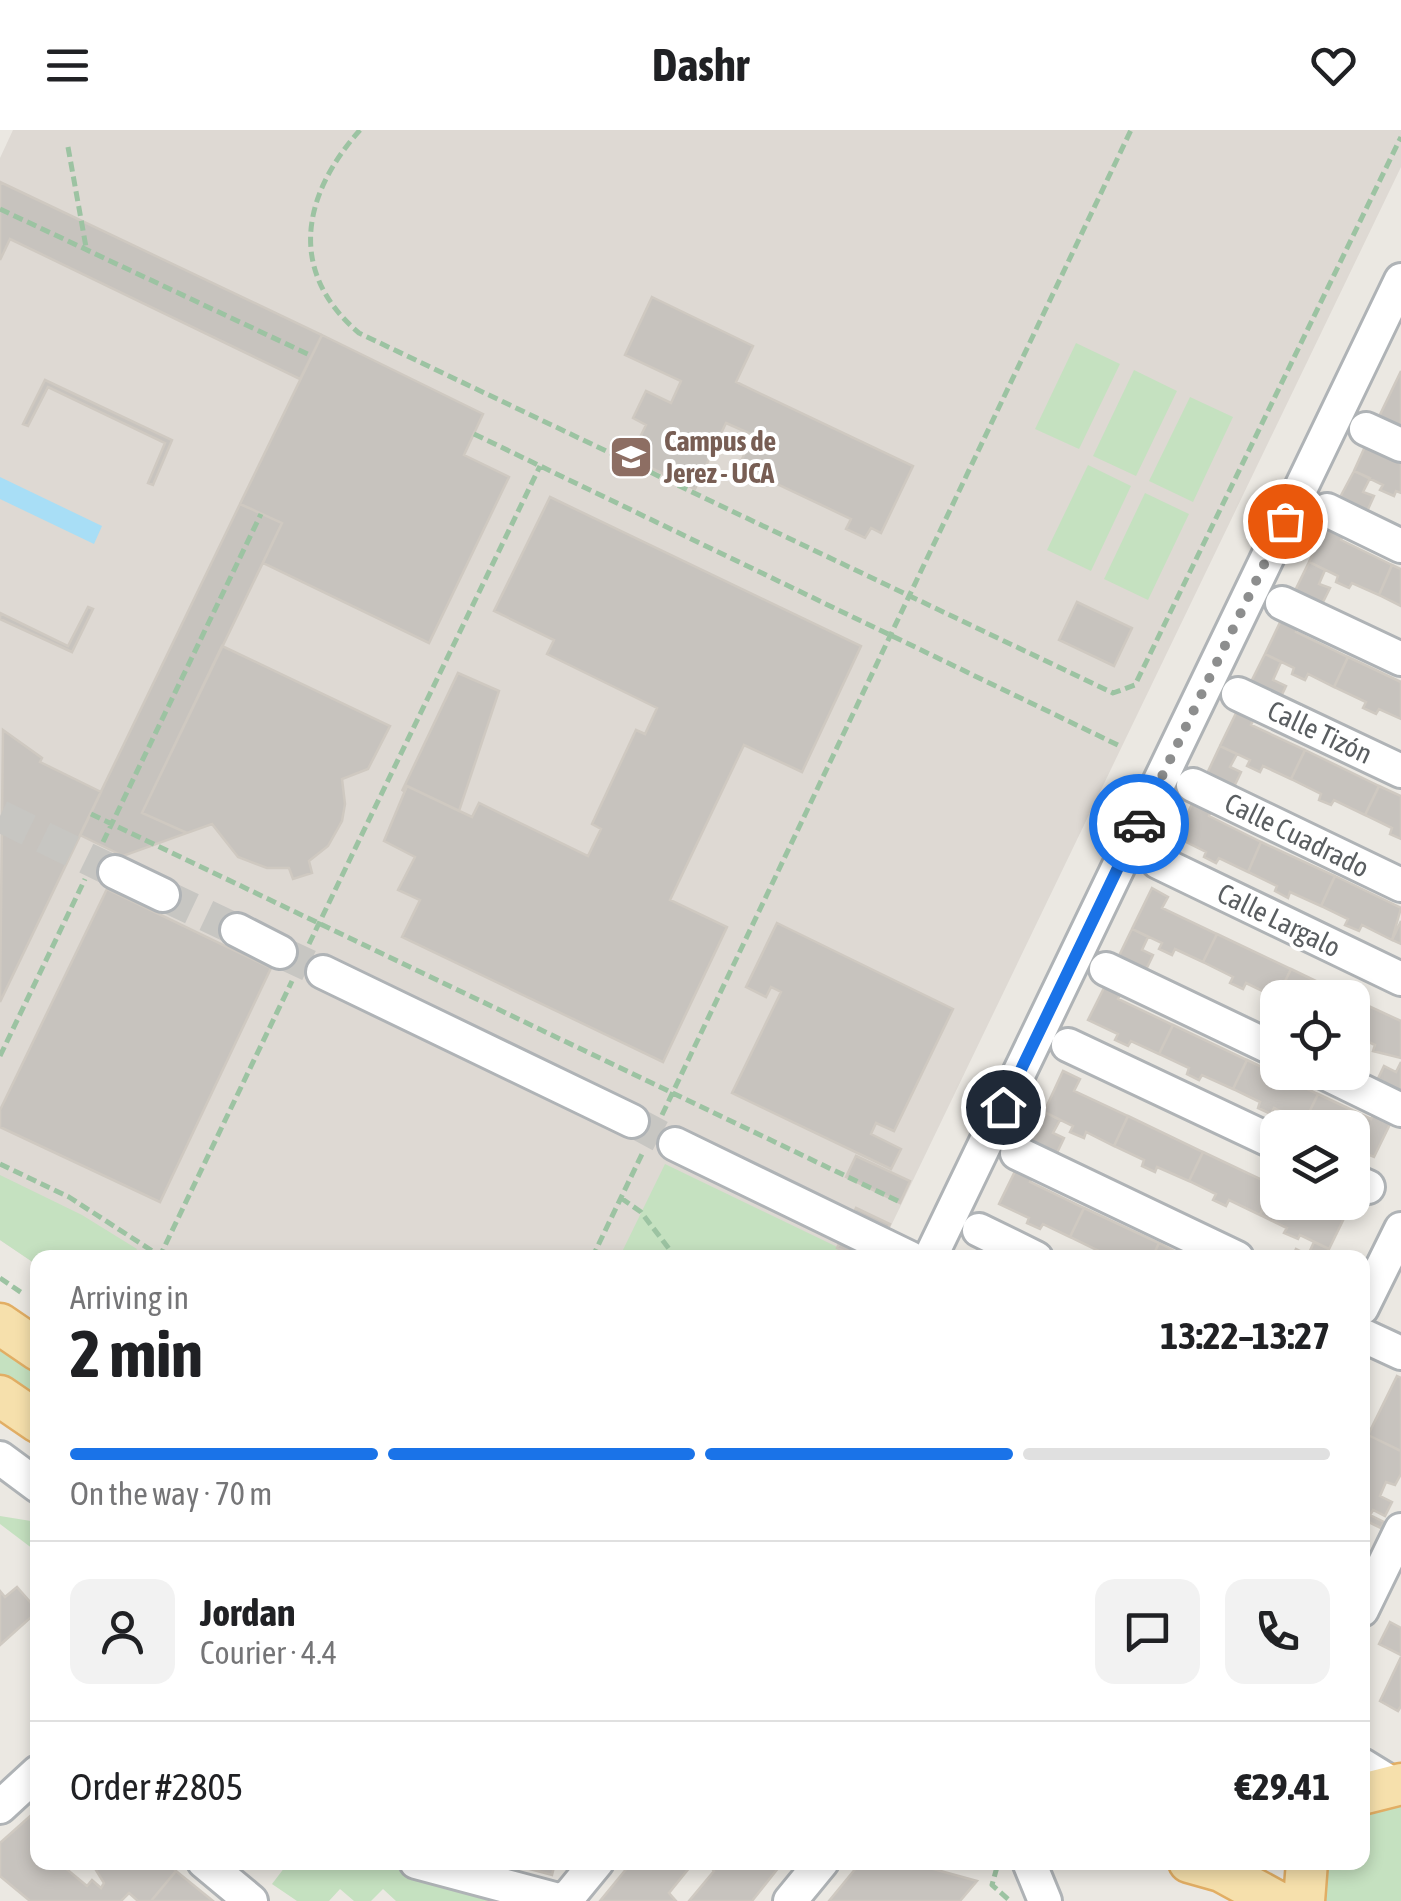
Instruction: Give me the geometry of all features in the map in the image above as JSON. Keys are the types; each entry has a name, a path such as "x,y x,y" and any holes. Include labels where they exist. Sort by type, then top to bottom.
{"main road":[{"path":"0,1324 30,1345"},
{"path":"0,1396 30,1417"},
{"path":"1220,1870 1276,1901"},
{"path":"1304,1901 1306,1870"}],"street":[{"path":"934,1250 1401,280"},
{"path":"1366,428 1401,446"},
{"path":"1327,510 1401,546"},
{"path":"1282,603 1401,659"},
{"name":"Calle Tizón","path":"1238,694 1401,771"},
{"name":"Calle Cuadrado","path":"1193,786 1401,885"},
{"name":"Calle Largalo","path":"1158,862 1401,979"},
{"path":"98,870 162,895"},
{"path":"236,930 893,1250"},
{"path":"1106,969 1260,1042"},
{"path":"1068,1045 1260,1136"},
{"path":"1360,1090 1401,1110"},
{"path":"1017,1153 1220,1250"},
{"path":"1370,1292 1401,1229"},
{"path":"979,1230 1020,1250"},
{"path":"1370,1339 1401,1353"},
{"path":"0,1458 30,1480"},
{"path":"1370,1594 1401,1530"},
{"path":"0,1807 30,1779"},
{"path":"214,1870 251,1901"},
{"path":"446,1870 563,1901 590,1870"},
{"path":"790,1901 815,1870"},
{"path":"1018,1870 1046,1901"}],"path":[{"path":"360,130 327,175 310,219 316,276 337,314 360,333 1113,694 1135,685 1401,137"},
{"path":"596,1250 1131,130"},
{"path":"68,147 86,247"},
{"path":"0,209 312,356"},
{"path":"474,434 1122,747"},
{"path":"163,1250 540,466"},
{"path":"0,1056 98,870 112,824 261,514"},
{"path":"91,814 902,1203"},
{"path":"0,1164 106,1218 150,1250"},
{"path":"621,1198 641,1212 670,1250"},
{"path":"1007,1870 992,1885 1010,1900"}],"shaded area":[{"name":"Campus de Jerez - UCA","path":"13,130 1401,130 1401,167 879,1250 30,1250 30,1260 0,1240 0,158"}],"green space":[{"path":"1076,343 1120,364 1079,449 1035,429"},
{"path":"1134,370 1177,391 1136,476 1093,456"},
{"path":"1190,397 1233,417 1193,502 1149,481"},
{"path":"1088,465 1131,486 1091,571 1047,550"},
{"path":"1145,493 1189,514 1148,600 1104,579"},
{"path":"665,1164 843,1250 623,1250"},
{"path":"0,1175 82,1215 137,1249 30,1250 30,1260 0,1240"},
{"path":"0,1346 30,1367 30,1396 0,1375"},
{"path":"0,1516 30,1521 30,1547 0,1524"},
{"path":"1401,1800 1401,1901 1320,1901 1322,1870 1370,1870 1370,1810"},
{"path":"283,1870 423,1870 541,1901 396,1901 383,1889 371,1901 354,1901 340,1889 329,1901 297,1901 272,1884"}],"water":[{"path":"0,477 102,526 94,544 0,499"}],"building":[{"path":"0,182 322,335 300,379 10,239 0,260"},
{"path":"652,297 753,346 736,382 913,466 881,533 871,528 865,538 846,529 851,519 739,466 753,435 726,423 695,489 630,458 646,425 633,418 646,391 671,403 681,381 625,355"},
{"path":"322,335 483,414 464,455 509,477 429,643 263,563 282,523 240,504"},
{"path":"1401,371 1401,434 1376,423"},
{"path":"45,380 172,440 153,485 148,483 165,443 48,387 28,426 23,424"},
{"path":"1368,440 1401,456 1401,493 1396,491 1394,496 1380,490 1383,485 1354,471"},
{"path":"1354,471 1370,478 1363,492 1374,496 1364,518 1336,505"},
{"path":"550,497 861,646 802,772 744,745 670,900 727,927 663,1062 402,937 420,900 398,890 415,857 384,841 407,786 472,817 479,803 588,856 601,829 592,824 636,730 645,734 657,708 547,654 554,640 494,611"},
{"path":"240,504 282,523 142,813 187,833 123,856 80,835"},
{"path":"1329,522 1345,530 1341,540 1392,565 1379,595 1352,583 1349,588 1336,582 1338,576 1309,562"},
{"path":"1309,562 1325,570 1319,584 1330,588 1319,610 1292,597"},
{"path":"1392,565 1401,569 1401,606 1379,595"},
{"path":"1077,602 1132,628 1114,666 1059,640"},
{"path":"88,607 93,609 72,652 0,619 0,613 68,646"},
{"path":"1284,614 1301,622 1296,632 1348,657 1334,687 1308,674 1305,680 1292,674 1294,668 1265,654"},
{"path":"222,646 390,726 368,769 342,779 342,821 328,846 309,861 312,873 293,879 289,868 267,868 238,857 212,824 187,833 142,813"},
{"path":"1265,654 1281,662 1273,680 1286,686 1278,703 1248,688"},
{"path":"1348,657 1401,682 1401,719 1379,709 1376,714 1363,708 1366,702 1334,687"},
{"path":"458,673 499,691 459,811 407,786 402,791"},
{"path":"1240,705 1256,714 1251,725 1305,750 1291,779 1263,766 1260,772 1247,766 1250,760 1220,746"},
{"path":"3,730 42,758 40,762 101,792 0,1002"},
{"path":"1220,746 1237,754 1230,767 1241,772 1231,793 1204,780"},
{"path":"1305,750 1379,786 1365,815 1334,800 1331,805 1319,800 1321,794 1291,779"},
{"path":"1379,786 1401,796 1401,839 1390,834 1392,828 1365,815"},
{"path":"1195,798 1213,807 1209,816 1261,842 1248,872 1219,858 1216,863 1204,857 1206,852 1176,837"},
{"path":"1261,842 1335,876 1321,906 1290,892 1288,898 1275,891 1277,886 1248,872"},
{"path":"1335,876 1401,908 1392,940 1362,925 1359,931 1345,925 1348,919 1321,906"},
{"path":"1152,888 1168,897 1162,908 1217,934 1203,962 1175,949 1172,955 1159,949 1162,943 1132,929"},
{"path":"107,889 271,968 160,1202 0,1127 0,1110"},
{"path":"1401,921 1401,944 1392,940"},
{"path":"777,923 953,1009 894,1131 876,1123 871,1134 901,1149 891,1169 732,1093 781,992 771,987 766,997 746,987"},
{"path":"1132,929 1148,937 1142,950 1153,955 1143,976 1115,964"},
{"path":"1217,934 1291,969 1286,980 1260,980 1260,990 1246,983 1243,989 1230,983 1233,977 1203,962"},
{"path":"1291,969 1314,980 1286,980"},
{"path":"1108,980 1124,988 1118,999 1173,1025 1159,1054 1131,1041 1128,1046 1115,1040 1118,1034 1088,1020"},
{"path":"1370,1007 1401,1021 1401,1058 1373,1051 1375,1045 1370,1043"},
{"path":"1173,1025 1247,1060 1233,1089 1202,1075 1199,1080 1187,1074 1189,1068 1159,1054"},
{"path":"1247,1060 1260,1066 1260,1090 1310,1090 1318,1094 1310,1110 1262,1110 1258,1108 1260,1102 1233,1089"},
{"path":"1401,1062 1401,1099 1374,1087 1384,1066 1396,1072"},
{"path":"1063,1071 1080,1079 1074,1091 1128,1116 1114,1146 1086,1132 1084,1138 1070,1132 1073,1126 1044,1112"},
{"path":"1318,1094 1352,1110 1310,1110"},
{"path":"1377,1108 1394,1116 1374,1157 1370,1155 1370,1119"},
{"path":"1044,1112 1060,1120 1053,1133 1064,1138 1054,1159 1027,1146"},
{"path":"1128,1116 1203,1152 1189,1181 1157,1167 1155,1172 1142,1166 1144,1160 1114,1146"},
{"path":"1203,1152 1260,1179 1260,1215 1229,1200 1226,1206 1213,1200 1216,1194 1189,1181"},
{"path":"856,1156 910,1181 900,1203 846,1177"},
{"path":"1019,1163 1036,1171 1030,1182 1084,1208 1070,1237 1043,1224 1040,1229 1027,1223 1029,1218 999,1204"},
{"path":"856,1208 890,1224 881,1244 847,1228"},
{"path":"1084,1208 1159,1243 1156,1250 1097,1250 1070,1237"},
{"path":"1270,1220 1343,1220 1329,1249 1300,1235 1298,1239 1284,1233 1287,1228"},
{"path":"847,1228 868,1239 863,1250 837,1248"},
{"path":"1314,1242 1329,1249 1329,1250 1310,1250"},
{"path":"1397,1376 1401,1378 1401,1451 1370,1436"},
{"path":"1370,1436 1401,1451 1401,1474 1395,1485 1386,1482 1380,1496 1392,1502 1385,1516 1373,1510 1370,1515"},
{"path":"1370,1515 1384,1522 1381,1528 1370,1523"},
{"path":"17,1587 30,1602 30,1618 0,1645 0,1591 5,1597"},
{"path":"1390,1622 1401,1628 1401,1655 1379,1644"},
{"path":"1401,1657 1401,1706 1398,1711 1380,1701"},
{"path":"30,1816 30,1870 68,1870 87,1886 92,1880 101,1888 104,1883 96,1870 176,1871 151,1901 138,1901 129,1893 121,1901 30,1901 0,1876 0,1843"},
{"path":"625,1870 688,1870 669,1893 676,1901 600,1901"},
{"path":"777,1870 752,1901 689,1901 714,1871"},
{"path":"854,1870 937,1870 977,1881 960,1901 829,1901"},
{"path":"176,1871 213,1901 151,1901"}],"tunnel":[{"path":"0,816 115,872"},
{"path":"163,895 237,930"},
{"path":"280,952 323,972"},
{"path":"632,1121 675,1144"}],"way so far":[{"path":"1139,824 1285,521"}],"place":[{"name":"Campus de Jerez - UCA","path":"631,457"}],"route":[{"path":"1003,1107 1139,824"}]}
